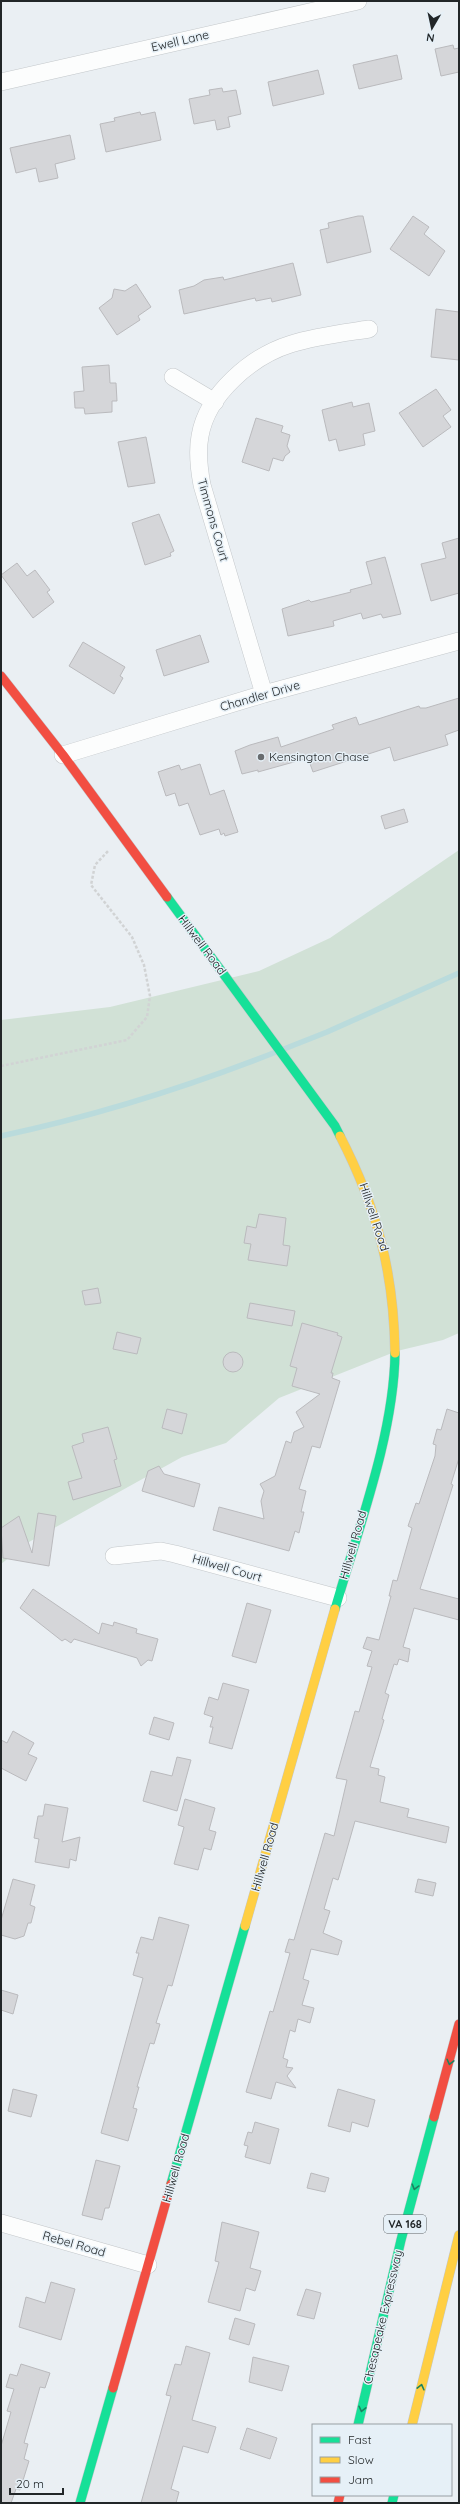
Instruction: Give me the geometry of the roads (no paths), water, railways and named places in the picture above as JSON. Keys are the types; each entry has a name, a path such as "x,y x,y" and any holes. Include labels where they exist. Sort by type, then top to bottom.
{"main road":[{"name":"Hillwell Road","path":"1,676 63,755 121,837 323,1108 349,1150 365,1184 381,1231 394,1300 396,1349 392,1397 384,1438 80,2503"},
{"name":"Chesapeake Expressway","path":"358,2424 401,2240 459,2024"},
{"path":"412,2424 459,2235"}],"street":[{"name":"Ewell Lane","path":"1,82 358,1"},
{"name":"Timmons Court","path":"264,694 199,472 200,435 206,417 215,402 233,379 248,366 290,344 369,329"},
{"path":"173,377 215,402"},
{"name":"Chandler Drive","path":"63,755 264,694 459,641"},
{"name":"Hillwell Court","path":"114,1556 161,1551 338,1598"},
{"name":"Rebel Road","path":"1,2223 148,2265"}],"waterway":[{"path":"284,1049 327,1032 459,973"},
{"path":"1,1136 140,1100 175,1089 276,1052"}],"place":[{"name":"Kensington Chase","path":"261,757"}]}
